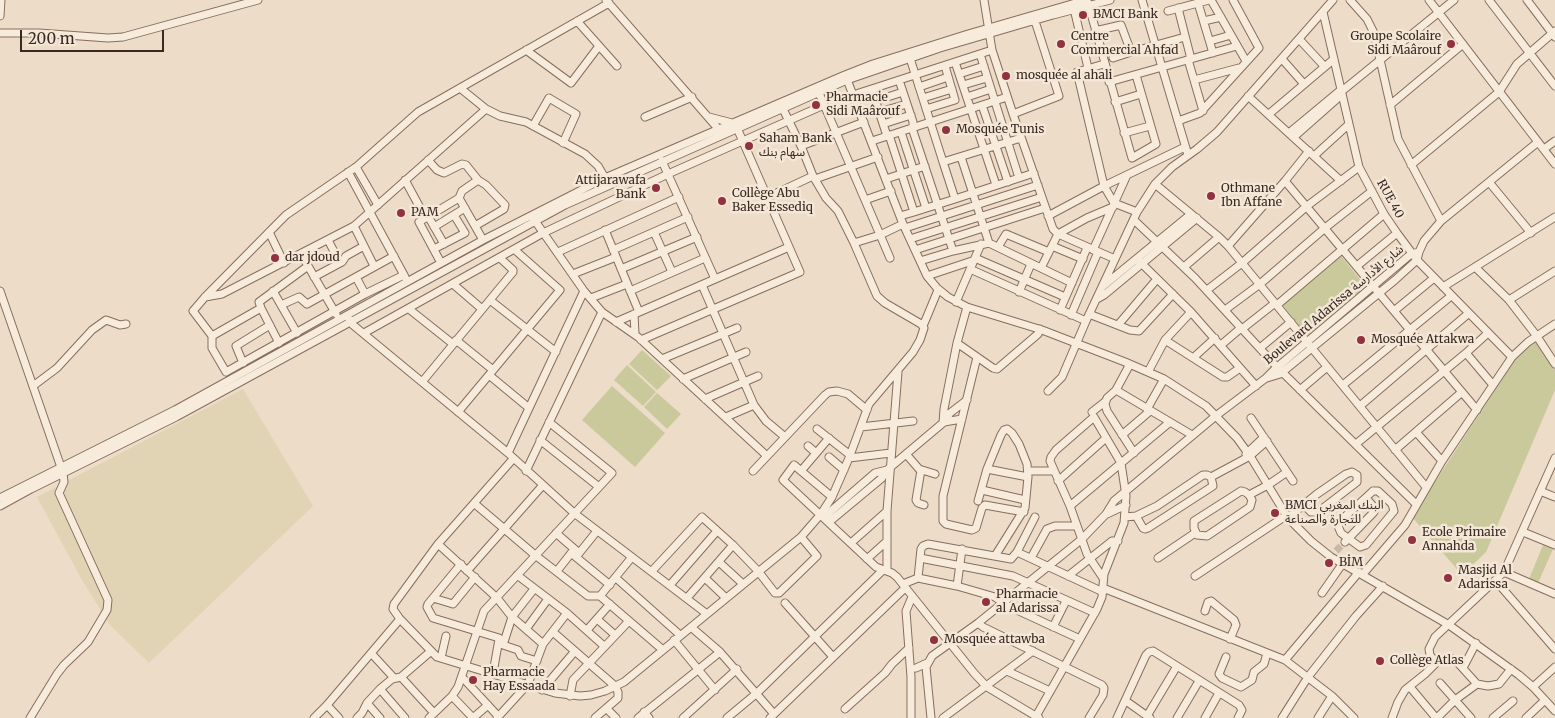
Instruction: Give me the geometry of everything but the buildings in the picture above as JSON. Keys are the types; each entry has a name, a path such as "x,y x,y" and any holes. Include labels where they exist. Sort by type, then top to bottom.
{"street":[{"path":"0,16 1,0"},
{"path":"0,33 123,37 258,0"},
{"path":"984,0 992,50 1012,114 1053,229 1058,234 1115,259"},
{"path":"721,132 607,1 577,21 418,112 356,167 289,213 193,311 212,336 212,348 226,372 365,294 409,280 533,218 605,178 721,132 846,77 1087,2 1110,0"},
{"path":"1142,0 1188,155"},
{"path":"1168,11 1210,0 1246,61"},
{"path":"1178,121 1203,112 1259,46 1232,0"},
{"path":"1048,391 1062,377 1076,342 1137,212 1155,184 1172,167 1217,132 1334,0"},
{"path":"1350,0 1371,26 1381,60 1398,139 1441,221"},
{"path":"1429,0 1555,164"},
{"path":"1292,135 1342,91 1454,0"},
{"path":"1489,0 1555,86"},
{"path":"1411,165 1499,92 1513,68 1529,52 1554,34 1527,0"},
{"path":"989,31 1074,9 1087,2"},
{"path":"1087,2 1132,158 1155,145 1136,75"},
{"path":"1198,3 1213,53"},
{"path":"1178,8 1203,112"},
{"path":"1074,9 1088,68"},
{"name":"RUE 40","path":"1323,12 1359,167 1384,214 1397,233 1415,253 1417,260 1512,357"},
{"path":"1204,21 1221,17"},
{"path":"1012,114 1058,97 1035,20"},
{"path":"577,21 617,66"},
{"path":"1095,31 1121,25 1131,52"},
{"path":"1210,41 1231,35"},
{"path":"1113,58 1185,37"},
{"path":"1299,39 1325,67"},
{"path":"1390,104 1463,44"},
{"path":"526,50 571,83 599,46"},
{"path":"1109,82 1237,46"},
{"path":"853,95 992,50"},
{"path":"980,54 1019,178"},
{"path":"909,56 955,199"},
{"path":"1282,59 1304,84"},
{"path":"1269,114 1334,59"},
{"path":"955,62 996,186"},
{"path":"1104,64 1077,72 1104,186 1114,205"},
{"path":"926,109 955,100 945,66"},
{"path":"959,74 984,66"},
{"path":"1194,80 1239,68"},
{"path":"709,117 735,126 783,109 819,93 846,77"},
{"path":"846,77 904,226 927,276 938,290 966,307 1040,329 1130,364 1164,379 1195,398 1217,415 1267,483 1288,516 1303,533 1334,554 1343,563 1449,625 1476,644 1511,669 1555,711"},
{"path":"919,87 948,77"},
{"path":"963,85 987,78"},
{"path":"899,80 911,115 913,131 953,251"},
{"path":"460,88 486,109 500,116 519,119 593,160 605,178"},
{"path":"923,98 952,89"},
{"path":"872,90 914,212"},
{"path":"967,97 991,90"},
{"path":"875,101 903,92"},
{"path":"819,93 890,258"},
{"path":"1115,102 1141,94"},
{"path":"1248,96 1341,181"},
{"path":"644,117 692,97"},
{"path":"872,141 1007,97"},
{"path":"533,126 550,98 576,114 563,143"},
{"path":"879,112 907,104"},
{"path":"364,334 543,233 668,174 824,105"},
{"path":"982,105 1008,182"},
{"path":"205,297 222,294 354,226 486,109"},
{"path":"783,109 814,178 826,198 838,212 877,296 923,326"},
{"path":"883,124 911,115"},
{"path":"801,146 864,122"},
{"path":"1228,246 1311,154 1348,125"},
{"path":"642,340 800,271 735,126"},
{"path":"1124,133 1150,126"},
{"path":"0,498 176,417 348,318 409,280 483,240 662,161 721,132"},
{"path":"901,132 926,208"},
{"path":"943,162 1021,138"},
{"path":"1544,149 1555,141"},
{"name":"Boulevard Adarissa شارع الأدارسة","path":"1310,345 1374,286 1415,253 1441,221 1538,142"},
{"path":"915,250 984,228 1047,212 1185,147"},
{"path":"1167,155 1172,167"},
{"path":"768,196 814,178 851,168 878,157"},
{"path":"956,302 975,259 985,243 984,228 961,157"},
{"path":"428,160 437,170 444,173 462,164 466,165 478,180 486,185 505,206 504,209 475,226"},
{"path":"662,161 715,279"},
{"path":"886,179 925,166"},
{"path":"356,167 378,205"},
{"path":"1207,290 1307,206 1359,167"},
{"path":"348,172 409,280"},
{"path":"900,216 1034,173"},
{"path":"1071,315 1093,250 1127,175"},
{"path":"405,180 444,244"},
{"path":"441,263 419,222 459,198 462,191 478,180"},
{"path":"1285,181 1477,410"},
{"path":"1488,182 1531,233"},
{"path":"1155,184 1228,246 1426,487"},
{"path":"854,243 1038,185"},
{"path":"865,200 891,191"},
{"path":"1225,310 1260,284 1325,228 1372,192"},
{"path":"558,252 679,197"},
{"path":"910,238 1042,197"},
{"path":"459,198 483,240"},
{"path":"1041,268 1058,234 1114,205 1137,212"},
{"path":"434,226 465,208"},
{"path":"434,249 464,233 454,214"},
{"path":"1221,345 1276,304 1384,214"},
{"path":"1102,287 1139,261 1194,216"},
{"path":"573,274 654,232 688,217"},
{"path":"1443,287 1555,217"},
{"path":"533,218 584,291 602,312 642,340 767,456"},
{"path":"1134,220 1207,290 1280,370 1416,504"},
{"path":"354,226 374,266"},
{"path":"605,230 628,287 636,313 635,334"},
{"path":"269,232 284,263"},
{"path":"654,232 672,272"},
{"path":"1357,266 1397,233"},
{"path":"998,247 1006,234 1083,258"},
{"path":"621,269 697,237"},
{"path":"1184,267 1219,237"},
{"path":"328,240 340,263"},
{"path":"920,261 985,243 998,247 1072,283"},
{"path":"314,278 364,246"},
{"path":"616,322 789,247"},
{"path":"961,249 964,263"},
{"path":"458,412 560,289 515,250"},
{"path":"1060,310 1083,258 1093,250"},
{"path":"301,254 340,322"},
{"path":"281,305 299,297 307,304 394,256"},
{"path":"422,382 514,271 500,258"},
{"path":"591,298 672,272 705,258"},
{"path":"927,276 975,259 1065,297"},
{"name":"Boulevard Adarissa شارع الأدارسة","path":"916,668 927,663 932,656 978,623 1082,539 1106,514 1114,501 1192,435 1379,293 1417,260"},
{"path":"1139,261 1191,312 1256,386"},
{"path":"1096,299 1104,295 1139,261"},
{"path":"1019,292 1031,264"},
{"path":"279,342 259,302 308,266"},
{"path":"1475,267 1509,300 1555,364"},
{"path":"970,270 1071,315 1118,325 1135,331 1141,330 1174,294"},
{"path":"1509,300 1555,271"},
{"path":"356,277 365,294"},
{"path":"1394,311 1434,278"},
{"path":"1118,325 1157,279"},
{"path":"453,284 482,309"},
{"path":"702,285 754,405 766,421 785,437"},
{"path":"825,518 832,496 850,457 873,397 898,372 920,340 923,326 938,290"},
{"path":"0,291 62,470 64,482 59,493 108,600 108,605 88,642 64,665 30,718"},
{"path":"273,291 297,333"},
{"path":"584,291 529,408 510,456 474,504 438,544 394,604 394,611 430,652 441,658 542,690 570,696 591,695 605,691 630,677 825,518 882,478 889,468 944,423 950,413 967,400"},
{"path":"1342,385 1451,296"},
{"path":"490,300 556,352"},
{"path":"944,423 944,408 966,307"},
{"path":"212,336 261,308"},
{"path":"409,309 454,342 529,408"},
{"path":"526,471 602,312"},
{"path":"1148,372 1165,340 1191,312"},
{"path":"1360,406 1469,313"},
{"path":"348,318 364,334 510,456 574,513 707,614"},
{"path":"33,386 57,368 92,330 106,320 120,325 126,324"},
{"path":"1260,348 1291,322"},
{"path":"1285,660 1405,525 1426,487 1512,357 1536,335 1555,324"},
{"path":"242,363 236,346 270,325"},
{"path":"662,359 737,328"},
{"path":"957,343 993,368 999,368 1038,334 1040,329"},
{"path":"1356,444 1488,333"},
{"path":"1193,358 1215,338"},
{"path":"1165,340 1223,377 1227,377 1240,368"},
{"path":"684,379 746,352"},
{"path":"1466,353 1493,385"},
{"path":"977,357 943,498 944,522 972,530 976,528 982,508 985,505 1024,512"},
{"path":"1103,578 1090,558 1050,461 1053,453 1116,390 1130,364"},
{"path":"1300,390 1327,367"},
{"path":"727,718 757,693 885,570 889,468 898,372"},
{"path":"705,399 758,376"},
{"path":"1122,435 1148,410 1164,379"},
{"path":"1116,390 1192,435"},
{"path":"753,471 829,392 848,394 867,410"},
{"path":"1395,450 1462,392"},
{"path":"1106,401 1105,407 1134,453"},
{"path":"726,417 754,405"},
{"path":"832,496 794,466 783,481 876,567 892,573 974,673 987,686 1037,718 1095,613 1103,590 1103,578 1118,541 1125,517 1126,492 1121,463 1091,413"},
{"path":"1251,418 1293,481"},
{"path":"944,423 962,419"},
{"path":"371,653 398,678 431,715 452,696 462,677 484,611 612,472 549,422"},
{"path":"861,427 913,422"},
{"path":"1070,506 1170,422"},
{"path":"818,429 850,457 891,454"},
{"path":"978,501 987,469 1002,432 1007,429 1019,444 1027,464 1028,474 1024,512 1014,523 995,556"},
{"path":"1416,432 1442,462"},
{"path":"801,471 829,438"},
{"path":"1058,481 1106,438"},
{"path":"1211,477 1247,455 1266,439"},
{"path":"540,440 599,487"},
{"path":"808,446 816,453"},
{"path":"906,454 921,470 935,474"},
{"path":"829,457 844,470"},
{"path":"1438,661 1430,655 1430,645 1435,637 1504,572 1555,458"},
{"path":"987,469 1028,474 1054,471"},
{"path":"0,506 62,470"},
{"path":"921,470 916,500 924,505"},
{"path":"1249,495 1286,470"},
{"path":"1195,576 1288,516 1346,474 1352,472 1357,475 1357,482 1318,512 1311,512 1304,505"},
{"path":"1125,517 1136,516 1168,500 1204,475 1211,477"},
{"path":"1136,516 1143,528 1148,528 1213,486 1211,477"},
{"path":"468,571 543,485"},
{"path":"982,490 1025,500"},
{"path":"1240,491 1249,495 1252,500 1250,507 1207,536 1200,536 1195,533 1193,524 1198,517 1240,491"},
{"path":"1373,491 1378,491 1392,504 1394,511 1366,545 1360,547 1347,540 1339,531 1339,524 1366,498 1373,491"},
{"path":"1540,491 1555,497"},
{"path":"1347,540 1374,512 1373,506 1366,498"},
{"path":"474,504 586,595 600,596 663,650"},
{"name":"Boulevard Adarissa شارع الأدارسة","path":"1106,514 1126,505"},
{"path":"851,544 888,511"},
{"path":"652,572 701,517 734,545 775,593 780,593 817,556 801,537"},
{"path":"918,578 922,547 925,544 1011,559 1017,552 1035,517"},
{"path":"1031,558 1047,529 1055,526 1077,526"},
{"path":"557,571 597,531"},
{"path":"670,585 717,531"},
{"path":"556,532 575,553 610,585"},
{"path":"1523,532 1555,545"},
{"path":"1158,558 1195,533"},
{"path":"867,559 887,541"},
{"path":"1068,576 1112,541 1118,541"},
{"path":"438,544 497,598 512,617 543,644"},
{"path":"687,598 734,545"},
{"path":"957,586 962,549"},
{"path":"1017,552 1068,576 1285,660 1332,696 1354,718"},
{"path":"600,596 632,557"},
{"path":"920,558 1013,576 1095,613"},
{"path":"719,562 743,584"},
{"path":"1322,593 1343,563"},
{"path":"460,564 432,598 427,607 432,618 476,631 518,650 521,656 537,661"},
{"path":"1504,572 1555,594"},
{"path":"517,576 567,613 604,646"},
{"path":"432,598 452,604 474,577"},
{"path":"616,578 677,638 714,690"},
{"path":"705,578 726,598"},
{"path":"691,626 737,669 757,693 772,716 904,586 918,578 995,596 1008,606 1080,639"},
{"path":"1496,581 1555,649"},
{"path":"1282,718 1308,677 1352,621 1383,586"},
{"path":"493,673 501,642 512,617 534,589"},
{"path":"911,718 911,677 906,611 912,597"},
{"path":"526,629 548,599"},
{"path":"1053,627 1066,601"},
{"path":"1205,611 1208,602 1211,601 1234,620 1236,625 1230,639"},
{"path":"785,603 833,657"},
{"path":"587,630 610,604"},
{"path":"462,677 497,717 528,684 543,644 567,613"},
{"path":"314,718 400,619"},
{"path":"597,619 615,635"},
{"path":"570,696 572,681 629,621"},
{"path":"978,623 983,628 1103,686 1104,695 1089,718"},
{"path":"553,632 615,686 618,692 618,698 595,718"},
{"path":"441,658 446,636"},
{"path":"1463,668 1476,644"},
{"path":"845,709 885,674 892,664 909,648"},
{"path":"944,718 1033,651"},
{"path":"357,718 380,689 398,678 430,652"},
{"path":"542,690 575,652"},
{"path":"638,718 646,715 720,652"},
{"path":"1117,718 1149,652 1155,652 1240,706 1242,710 1238,718"},
{"path":"1226,657 1219,674 1222,678 1242,686 1252,680 1254,672 1264,664 1267,654"},
{"path":"1392,718 1402,695 1438,661 1449,657 1463,668 1477,684 1488,686 1499,684 1511,669"},
{"path":"927,663 931,718"},
{"path":"1126,701 1149,717 1177,666"},
{"path":"1533,688 1555,667"},
{"path":"683,718 737,669"},
{"path":"1007,671 1050,692"},
{"path":"1177,718 1199,681"},
{"path":"1440,683 1471,718"},
{"path":"1410,687 1437,718 1455,700 1477,684"},
{"path":"380,689 405,718"},
{"path":"1208,717 1219,693"},
{"path":"452,696 468,716 474,717 488,706"},
{"path":"1318,718 1332,696"},
{"path":"1526,718 1545,700"},
{"path":"1493,718 1513,701"},
{"path":"367,703 380,718"},
{"path":"327,705 339,718"},
{"path":"606,709 616,718"}],"shaded area":[{"path":"243,389 313,506 149,663 110,625 82,580 37,497"}],"green space":[{"path":"1341,256 1368,289 1308,337 1282,304"},
{"path":"1536,340 1555,369 1555,390 1486,552 1462,575 1412,517 1518,355"},
{"path":"642,350 671,376 657,390 629,364"},
{"path":"627,365 656,392 643,406 614,380"},
{"path":"612,386 665,433 635,467 582,420"},
{"path":"657,393 681,414 667,429 644,407"},
{"path":"1543,545 1553,549 1538,583 1529,579"}],"tunnel":[{"path":"1336,551 1345,542"}],"place":[{"name":"BMCI Bank","path":"1083,15"},
{"name":"Centre Commercial Ahfad","path":"1061,44"},
{"name":"Groupe Scolaire Sidi Maârouf","path":"1451,44"},
{"name":"mosquée al ahali","path":"1006,76"},
{"name":"Pharmacie Sidi Maârouf","path":"816,105"},
{"name":"Mosquée Tunis","path":"946,130"},
{"name":"Saham Bank سهام بنك","path":"749,146"},
{"name":"Attijarawafa Bank","path":"656,188"},
{"name":"Othmane Ibn Affane","path":"1211,196"},
{"name":"Collège Abu Baker Essediq","path":"722,201"},
{"name":"PAM","path":"401,213"},
{"name":"dar jdoud","path":"275,258"},
{"name":"Mosquée Attakwa","path":"1361,340"},
{"name":"BMCI البنك المغربي للتجارة والصناعة","path":"1275,513"},
{"name":"Ecole Primaire Annahda","path":"1412,540"},
{"name":"BİM","path":"1329,563"},
{"name":"Masjid Al Adarissa","path":"1448,578"},
{"name":"Pharmacie al Adarissa","path":"986,602"},
{"name":"Mosquée attawba","path":"934,640"},
{"name":"Collège Atlas","path":"1380,661"},
{"name":"Pharmacie Hay Essaada","path":"473,680"}]}
